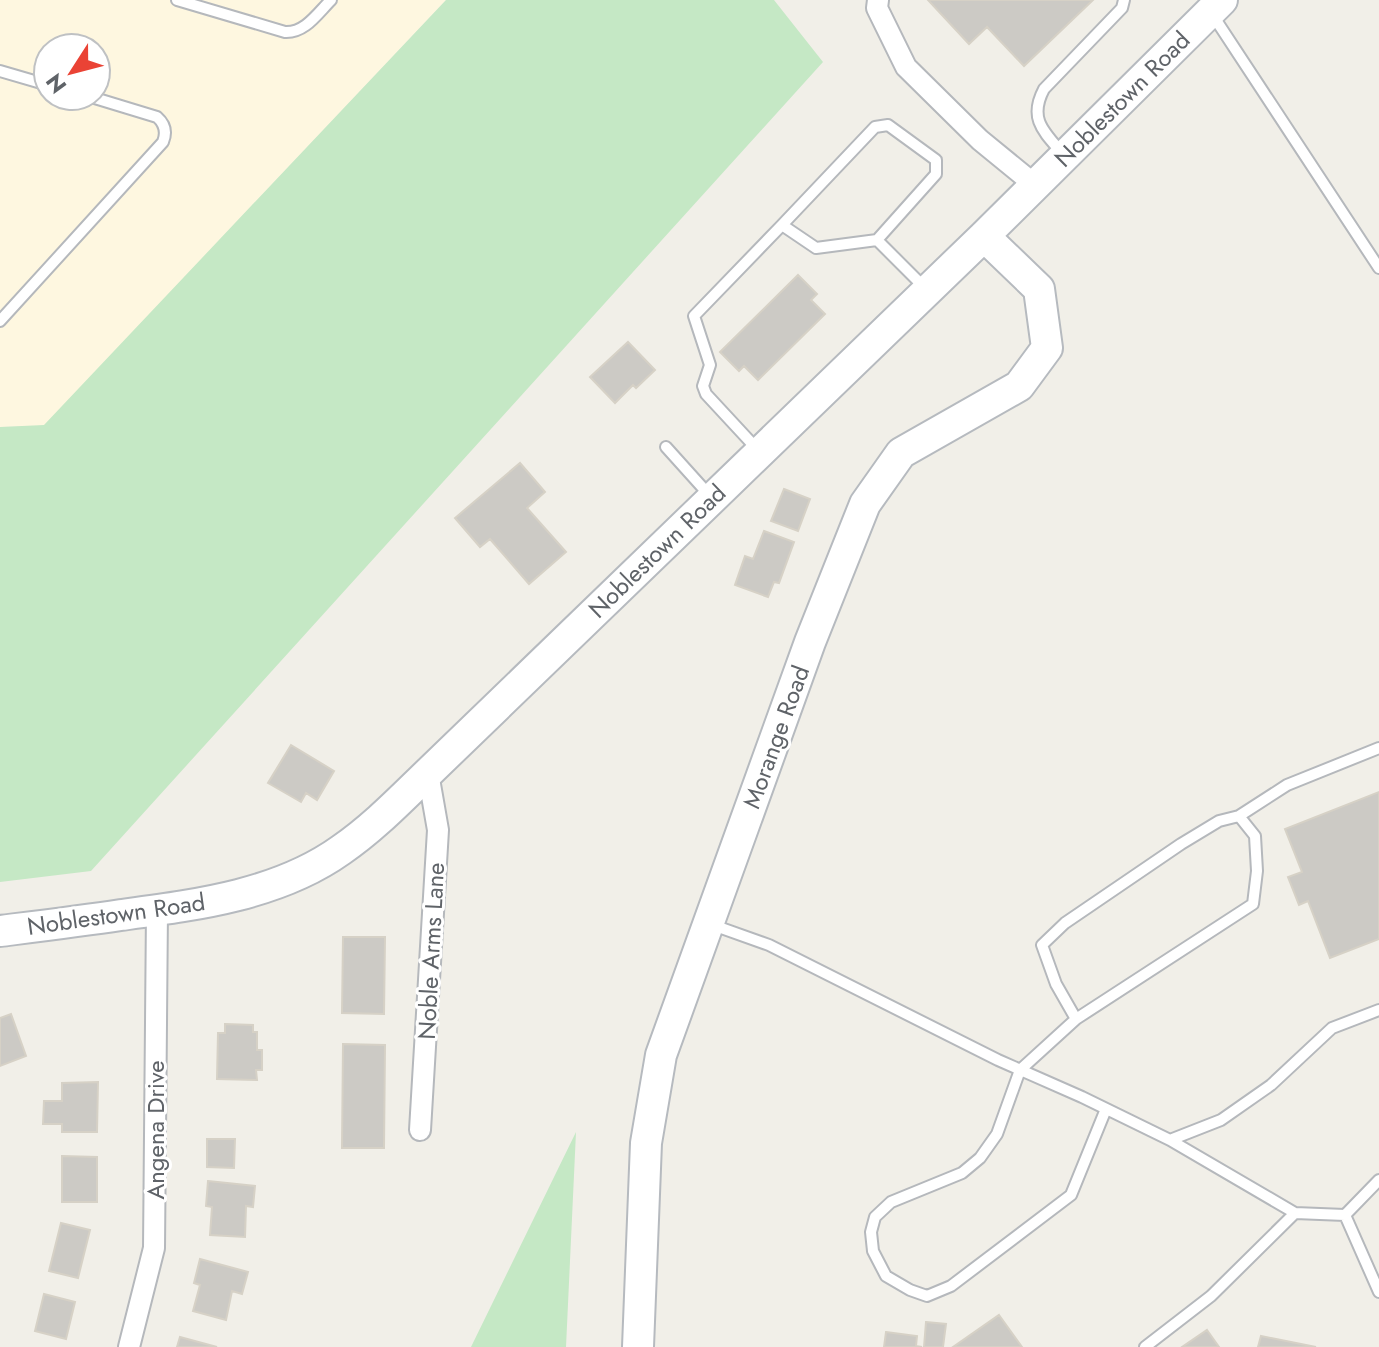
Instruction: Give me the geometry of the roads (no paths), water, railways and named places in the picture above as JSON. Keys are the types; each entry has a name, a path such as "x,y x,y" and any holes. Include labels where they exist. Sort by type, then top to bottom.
{"main road":[{"name":"Noblestown Road","path":"0,931 157,910 244,893 311,868 340,851 379,820 428,773 984,236 1216,6"},
{"name":"Morange Road","path":"638,1347 646,1143 661,1055 810,642 865,504 901,453 1019,386 1047,348 1039,289 984,236"}],"street":[{"path":"878,0 877,8 906,67 980,140 1035,185"},
{"name":"Noble Arms Lane","path":"420,1130 438,830 428,773"},
{"name":"Angena Drive","path":"129,1347 154,1248 157,910"}],"lane":[{"path":"177,0 292,32 305,27 331,0"},
{"path":"1064,156 1040,126 1036,103 1044,89 1122,8 1124,0"},
{"path":"1216,6 1379,268"},
{"path":"0,71 32,80"},
{"path":"0,321 163,142 164,126 157,117 112,103"},
{"path":"760,452 706,394 703,386 710,365 694,316 875,127 888,125 936,160 936,174 877,240 816,248 782,225"},
{"path":"877,240 927,291"},
{"path":"666,447 713,498"},
{"path":"1076,1019 1056,984 1042,945 1065,923 1219,821 1239,816 1287,785 1379,748"},
{"path":"1106,1109 1071,1195 951,1286 927,1296 886,1276 873,1251 871,1232 875,1217 891,1202 962,1173 980,1158 997,1134 1020,1070 1076,1019 1253,904 1257,871 1255,836 1239,816"},
{"path":"708,923 769,945 1020,1070 1170,1140 1295,1213 1345,1215 1379,1180"},
{"path":"1170,1140 1221,1120 1271,1085 1332,1028 1379,1010"},
{"path":"1145,1347 1211,1296 1295,1213"},
{"path":"1345,1215 1379,1292"}]}
